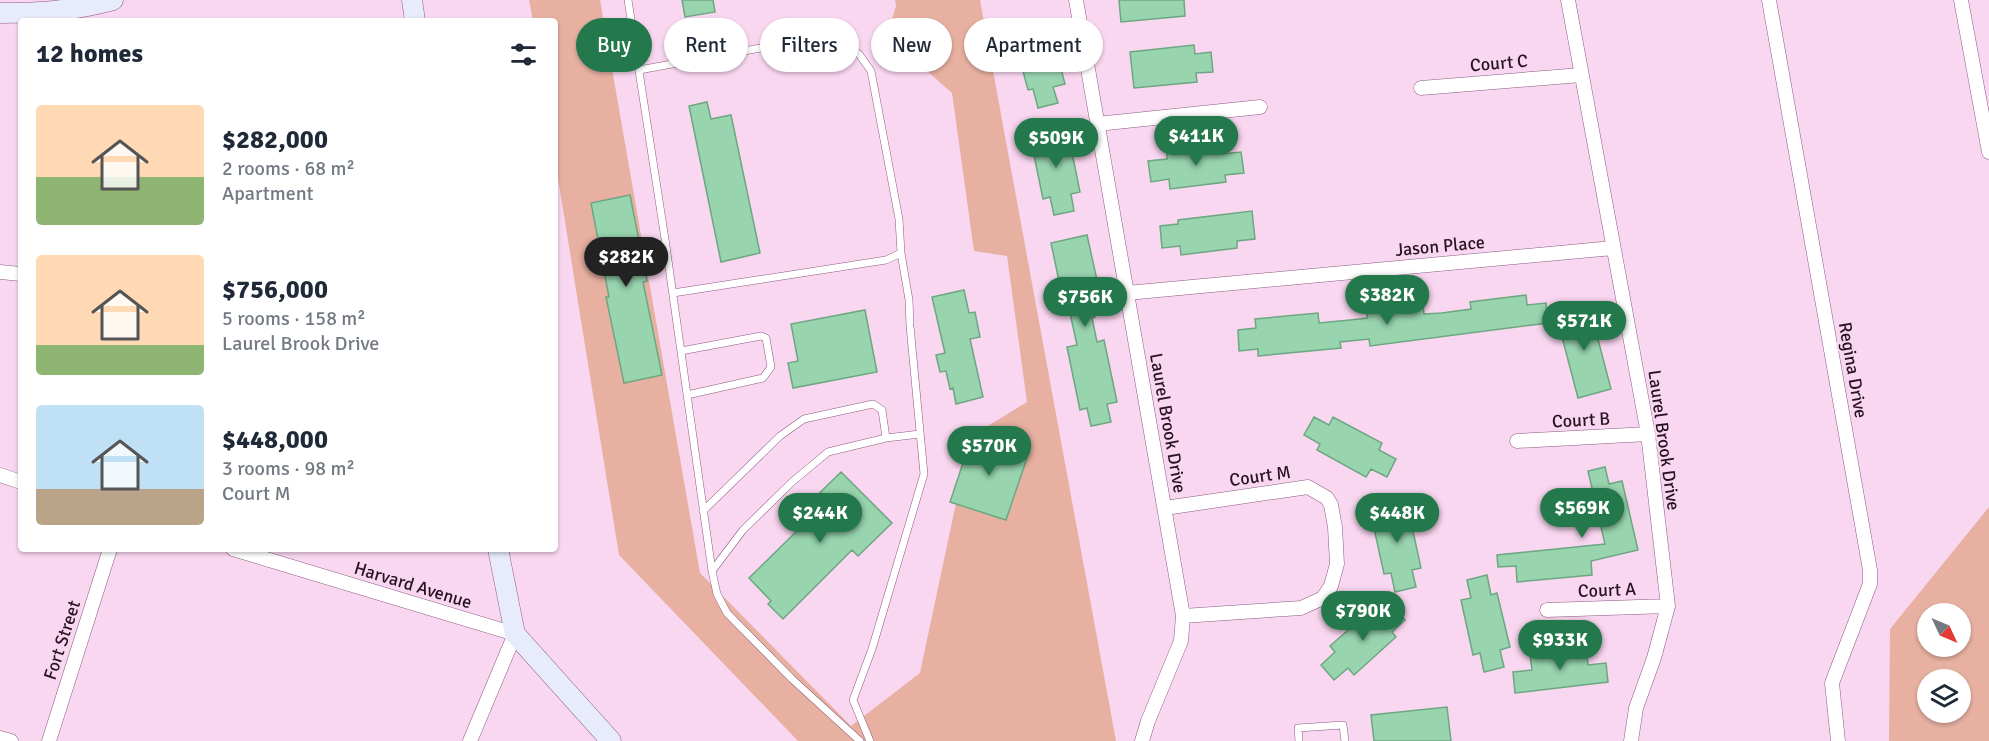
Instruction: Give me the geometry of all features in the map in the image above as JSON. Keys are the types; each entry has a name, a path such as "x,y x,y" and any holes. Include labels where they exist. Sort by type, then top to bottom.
{"street":[{"path":"0,14 70,10 113,0"},
{"path":"412,0 415,18"},
{"name":"Laurel Brook Drive","path":"1077,0 1183,615 1181,641 1142,741"},
{"name":"Laurel Brook Drive","path":"1568,0 1648,434 1668,606 1654,658 1636,708 1631,741"},
{"name":"Regina Drive","path":"1769,0 1870,570 1870,584 1832,683 1838,741"},
{"path":"1961,0 1989,152"},
{"name":"Court C","path":"1420,88 1581,75"},
{"path":"1097,124 1260,107"},
{"name":"Jason Place","path":"1127,293 1613,248"},
{"path":"0,272 18,274"},
{"name":"Court B","path":"1517,441 1648,434"},
{"path":"0,475 18,481"},
{"name":"Court M","path":"1165,508 1308,488 1327,498 1333,516 1337,564 1331,586 1323,598 1301,608 1183,615"},
{"name":"Fort Street","path":"49,741 109,552"},
{"name":"Harvard Avenue","path":"243,552 515,634"},
{"path":"499,552 515,634 611,741"},
{"name":"Court A","path":"1547,610 1668,606"},
{"path":"470,741 515,634"},
{"path":"0,738 11,741"}],"lane":[{"path":"628,0 631,18"},
{"path":"652,68 827,36 859,54 871,71 899,219 901,254 909,300 924,474 872,649 853,700 870,741"},
{"path":"639,72 673,293 711,571 717,594 727,613 792,679 861,741"},
{"path":"673,293 886,260 901,254"},
{"path":"681,351 761,336 766,338 771,367 763,378 687,395"},
{"path":"703,511 780,436 804,419 873,404 882,410 886,438"},
{"path":"711,571 743,530 792,482 828,452 886,438 920,434"},
{"path":"1299,741 1298,728 1343,725 1345,741"}],"shaded area":[{"path":"529,0 600,0 603,18 576,18 576,72 613,72 700,573 851,726 920,673 970,437 1027,402 1007,256 974,251 952,93 928,72 952,72 952,18 892,18 896,6 895,0 980,0 983,18 964,18 964,72 993,72 1116,741 798,741 619,555 558,179 558,18 532,18"},
{"path":"1989,507 1989,741 1889,741 1890,629"}],"building":[{"path":"682,0 713,0 715,12 685,17"},
{"path":"1119,0 1184,0 1185,16 1121,22"},
{"path":"1194,45 1195,54 1211,52 1213,72 1196,73 1197,82 1134,88 1130,52"},
{"path":"1023,72 1062,72 1065,84 1053,87 1058,103 1038,108 1033,89 1028,90"},
{"path":"707,102 711,119 731,115 760,253 721,262 689,106"},
{"path":"1067,128 1080,192 1071,194 1074,211 1054,215 1050,197 1043,199 1030,136"},
{"path":"1221,145 1222,154 1241,152 1244,173 1225,175 1226,182 1170,189 1169,179 1151,182 1148,161 1167,159 1167,152"},
{"path":"630,195 647,281 643,282 662,375 624,383 606,297 609,297 591,203"},
{"path":"1252,211 1255,239 1237,241 1237,248 1181,255 1180,246 1162,248 1160,226 1178,224 1178,220"},
{"path":"1087,235 1101,298 1091,300 1095,317 1092,318 1097,342 1104,340 1117,402 1107,404 1111,422 1091,426 1087,408 1080,410 1067,347 1077,345 1068,304 1064,305 1051,243"},
{"path":"964,290 969,313 975,312 980,337 970,339 983,397 956,404 953,388 950,389 946,371 940,372 936,355 945,353 932,297"},
{"path":"1526,295 1527,305 1546,303 1548,323 1370,346 1369,339 1340,342 1341,348 1258,356 1258,349 1239,351 1238,330 1256,328 1255,319 1318,313 1319,323 1367,318 1367,311 1423,305 1424,314 1442,313 1471,309 1470,302"},
{"path":"1589,305 1611,389 1578,398 1556,314"},
{"path":"865,310 877,372 793,388 788,363 798,361 791,324"},
{"path":"1314,417 1329,425 1333,417 1382,443 1379,450 1396,459 1387,477 1371,469 1366,477 1317,450 1320,444 1304,435"},
{"path":"973,433 1029,452 1006,520 950,502"},
{"path":"1605,467 1609,484 1622,481 1638,550 1591,561 1592,575 1517,582 1516,566 1498,567 1497,555 1605,544 1588,471"},
{"path":"841,472 892,523 858,556 852,550 783,619 768,604 771,601 749,578 805,523 797,515"},
{"path":"1399,496 1403,514 1409,513 1421,568 1412,570 1416,587 1395,592 1391,573 1384,574 1372,519 1382,517 1379,500"},
{"path":"1487,575 1491,595 1497,593 1510,647 1500,650 1504,667 1484,672 1480,653 1473,655 1461,600 1471,598 1467,580"},
{"path":"1392,604 1405,620 1392,632 1396,637 1354,675 1348,668 1334,680 1321,665 1335,652 1330,646 1372,609 1378,616"},
{"path":"1586,647 1588,665 1606,663 1608,682 1515,693 1513,672 1532,670 1530,654"},
{"path":"1447,707 1451,741 1374,741 1371,715"}]}
